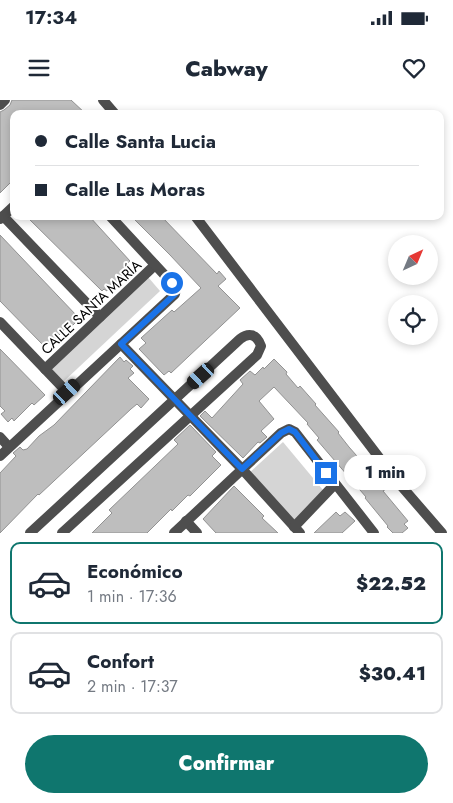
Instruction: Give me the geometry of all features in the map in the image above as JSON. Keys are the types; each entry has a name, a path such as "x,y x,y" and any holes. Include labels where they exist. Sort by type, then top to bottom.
{"street":[{"path":"0,105 4,100"},
{"path":"103,100 112,110"},
{"path":"2,218 100,317"},
{"path":"0,456 176,292 172,283 114,220"},
{"path":"198,220 396,481 442,533"},
{"name":"CALLE SANTA MARÍA","path":"45,369 155,265"},
{"path":"0,322 67,392"},
{"path":"30,533 245,336 253,334 261,346 256,355 62,533"},
{"path":"121,344 242,469 297,530 335,484"},
{"path":"174,533 281,433 289,429 295,432 374,533"},
{"path":"0,437 10,447"},
{"path":"186,521 197,533"}],"shaded area":[{"path":"148,277 160,291 62,383 49,369"},
{"path":"283,442 323,490 293,521 248,474"}],"building":[{"path":"12,100 71,100 82,110 10,110 10,183 0,193 0,112 10,105"},
{"path":"30,220 93,220 130,261 126,265 129,268 107,291 104,289 102,291"},
{"path":"135,220 165,220 217,274 219,271 226,279 218,286 240,308 171,373 169,371 164,375 139,349 146,343 141,338 172,310 174,312 201,288"},
{"path":"0,235 77,316 73,320 76,322 69,329 67,327 50,344 47,341 43,345 0,301"},
{"path":"0,349 45,395 34,405 32,403 14,421 12,418 8,422 1,414 5,411 0,406"},
{"path":"120,357 124,362 126,360 133,366 130,369 134,373 128,378 149,399 141,408 137,404 131,409 38,494 0,533 0,473 16,456 13,453 20,447 23,450 27,449 39,436 54,425"},
{"path":"274,359 287,372 286,374 298,388 300,386 316,404 349,447 386,489 383,491 408,521 404,524 408,528 402,533 393,533 387,527 366,497 317,440 319,438 308,423 274,387 259,401 274,419 261,431 267,437 260,443 258,442 243,458 200,416 205,411 212,418 243,384 240,380 250,371 255,375"},
{"path":"190,425 216,452 212,456 221,465 190,496 188,495 172,511 171,509 147,533 92,533 112,513 109,510 178,444 174,440"},
{"path":"234,486 278,533 216,533 203,519"},
{"path":"336,512 340,516 345,512 355,521 342,533 314,533"}],"route":[{"path":"172,283 176,288 175,294 121,344 242,469 284,430 289,429 295,432 326,473"}]}
